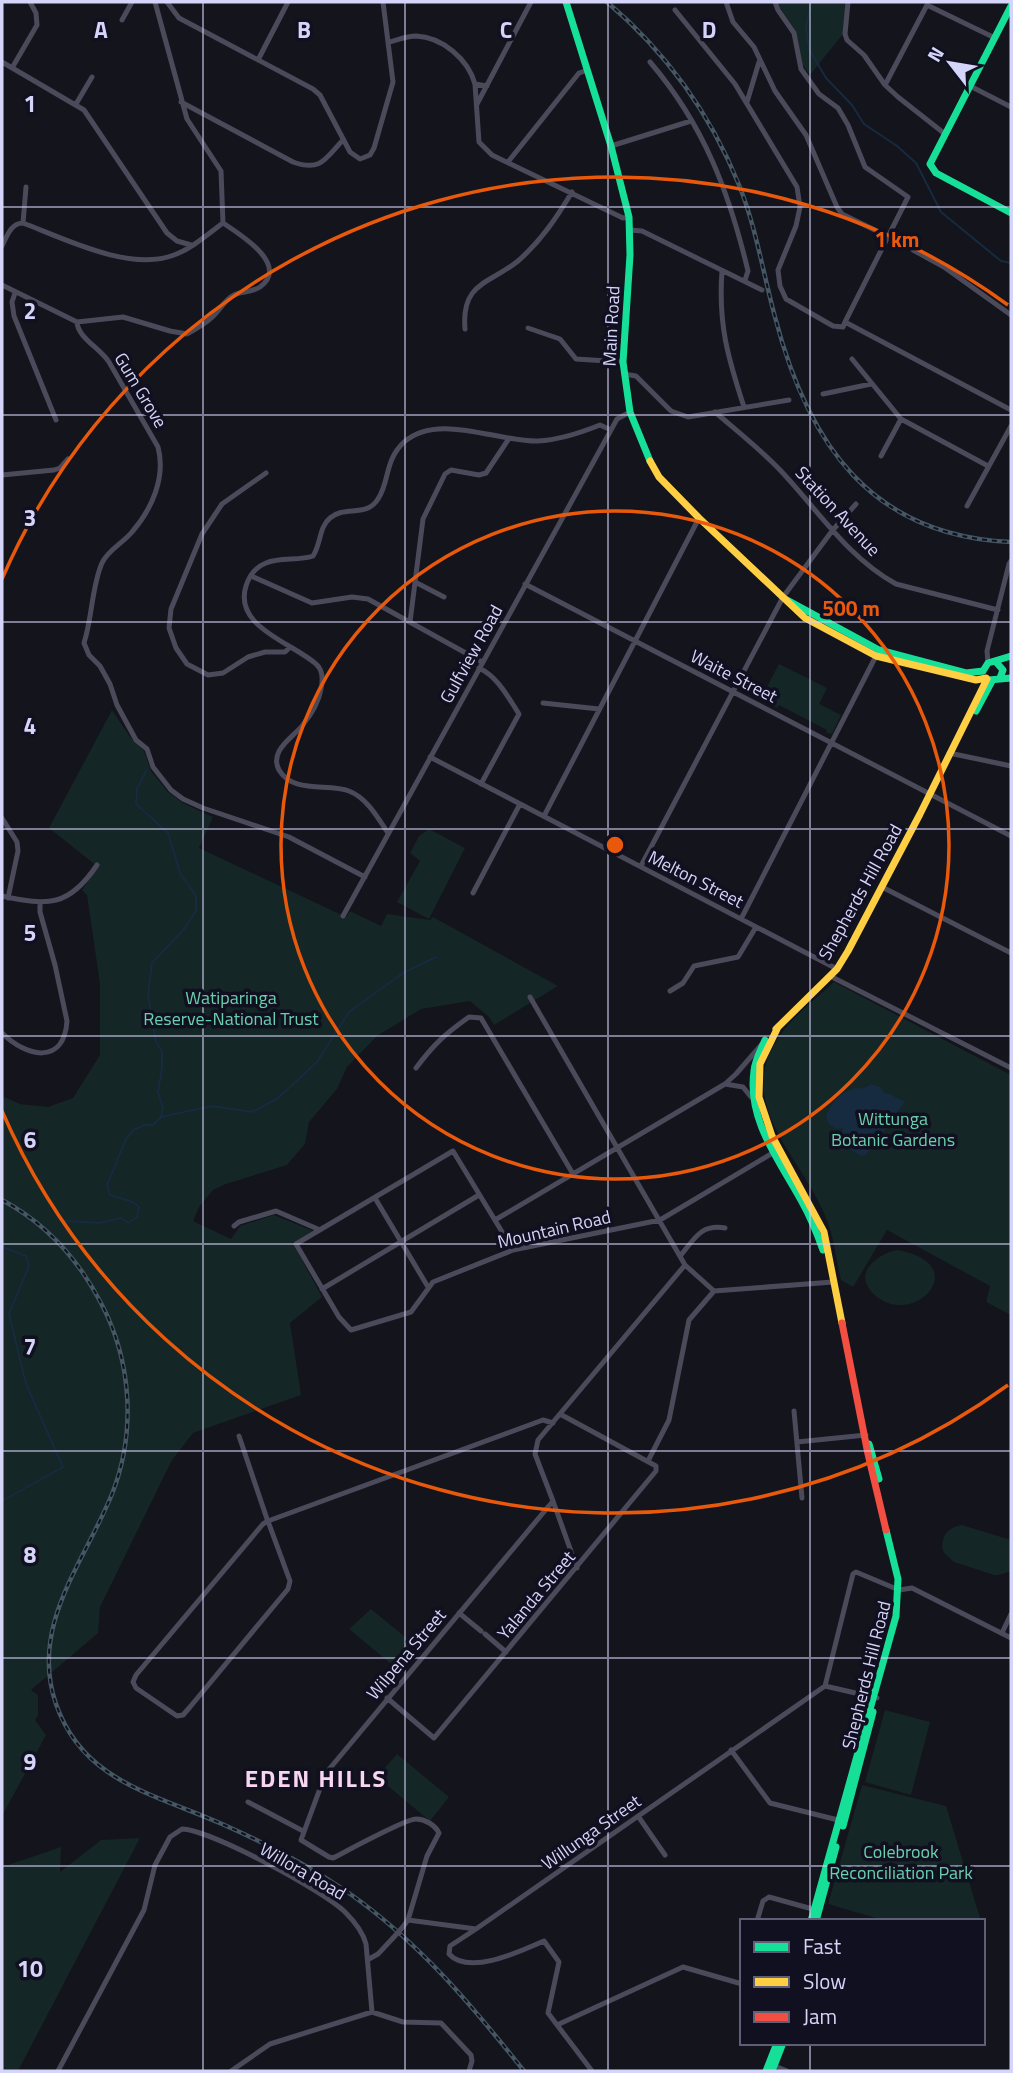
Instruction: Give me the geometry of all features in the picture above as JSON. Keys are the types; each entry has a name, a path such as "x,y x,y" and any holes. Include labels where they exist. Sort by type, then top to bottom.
{"main road":[{"name":"Main Road","path":"566,2 611,146 629,217 624,374 631,412 645,452 659,477 785,599 877,653 976,680 990,678"},
{"path":"1011,6 930,164 936,173 1011,213"},
{"name":"Main Road","path":"877,653 990,678"},
{"path":"992,662 1011,656"},
{"path":"992,662 1011,677"},
{"path":"990,678 992,662"},
{"path":"990,678 1011,662"},
{"path":"990,678 1011,677"},
{"name":"Shepherds Hill Road","path":"951,754 990,678"},
{"name":"Shepherds Hill Road","path":"814,1919 900,1616 901,1589 824,1232 810,1202 758,1122 752,1098 752,1077 760,1048 766,1039 837,969 990,678"},
{"path":"976,680 981,692"},
{"name":"Shepherds Hill Road","path":"777,1151 758,1096 758,1077 762,1059 778,1027"},
{"path":"766,2071 776,2045"},
{"path":"773,2068 782,2045"}],"street":[{"path":"30,2 36,13"},
{"path":"12,68 37,25 36,2"},
{"path":"122,20 132,2"},
{"path":"155,2 187,119 221,171 223,223"},
{"path":"167,2 179,18 313,89 320,95 354,157 365,159 374,148 392,87 383,2"},
{"path":"258,60 288,2"},
{"path":"476,106 531,2"},
{"path":"726,2 733,22 754,47 775,91 806,135 837,207 842,214 889,237"},
{"path":"675,10 735,84 797,187 800,207 796,226 778,270 786,299 792,305 833,326 843,327 908,200 907,194 865,167 838,108 819,94 801,69 794,33 775,2"},
{"path":"848,2 845,34 847,40 864,55 885,85 945,134"},
{"path":"885,85 926,3 995,38"},
{"path":"388,42 415,36 434,40 456,53 475,83 479,142 492,155 623,218 629,217"},
{"path":"747,102 760,61"},
{"path":"2,62 84,110 167,233 177,241 191,245"},
{"path":"650,62 673,91 691,121 730,201 748,271 745,280"},
{"path":"509,162 579,73 588,70"},
{"path":"76,104 92,77"},
{"path":"475,83 487,86"},
{"path":"970,86 1011,107"},
{"path":"181,102 293,162 309,167 322,163 343,140"},
{"path":"611,146 691,121"},
{"path":"23,223 26,187"},
{"path":"465,329 465,311 476,288 516,262 540,239 572,192"},
{"path":"2,246 13,226 23,223 122,258 161,258 174,255 223,223"},
{"path":"77,322 123,317 187,334 210,319 235,293 254,291 263,285 270,275 270,266 247,239 223,223"},
{"path":"630,230 642,231 739,280 745,280"},
{"path":"914,250 944,267 1011,315"},
{"path":"722,271 725,349 744,407"},
{"path":"745,280 749,285 762,290"},
{"name":"Gum Grove","path":"2,285 77,322 82,334 109,362 158,447 161,457 158,488 148,510 131,533 103,561 84,643 89,655 100,666 110,684 117,705 136,740 148,749 153,767 161,779 183,799 289,837 365,877"},
{"path":"15,293 12,302 14,316 56,420"},
{"path":"845,322 1011,410"},
{"path":"528,328 559,339 576,359 623,362"},
{"path":"852,359 901,419 988,466"},
{"path":"624,374 636,376 671,411 688,417 789,400"},
{"path":"823,394 871,384"},
{"name":"Gulfview Road","path":"343,916 617,419 631,412"},
{"name":"Station Avenue","path":"715,412 780,469 832,531 859,558 897,584 998,610"},
{"path":"881,456 901,419"},
{"path":"388,834 371,808 348,790 304,785 280,772 277,763 279,750 302,726 315,706 321,692 322,678 315,663 259,626 248,612 244,590 251,576 269,561 313,556 322,529 332,516 370,507 382,491 390,461 404,443 417,434 447,429 508,440 555,439 600,425 611,430"},
{"path":"967,506 1011,426"},
{"path":"410,622 423,519 445,474 451,470 479,475 486,473 508,440"},
{"path":"2,475 54,470 68,460"},
{"path":"266,473 222,505 200,537 171,609 169,628 176,648 187,664 208,675 223,673 248,657 265,652 285,652 290,647"},
{"path":"641,866 785,599 832,531 856,504"},
{"path":"544,816 699,518"},
{"path":"992,662 989,644 1011,561"},
{"path":"251,576 312,603 352,597 368,599 481,665 519,714 481,783"},
{"path":"415,582 444,597"},
{"name":"Waite Street","path":"525,584 1011,836"},
{"path":"741,919 877,653"},
{"path":"543,703 599,709"},
{"path":"951,754 1011,766"},
{"name":"Melton Street","path":"430,757 837,969"},
{"path":"473,893 520,804"},
{"path":"2,818 17,842 18,851 5,897 40,904 55,901 84,884 97,865"},
{"path":"882,887 1011,953"},
{"path":"2,1033 11,1042 35,1054 49,1053 58,1046 64,1036 67,1021 40,904"},
{"path":"670,991 683,983 694,966 738,957 757,926"},
{"path":"831,976 1011,1068"},
{"path":"530,997 685,1265 714,1291"},
{"path":"416,1068 433,1044 451,1030 469,1017 481,1018 573,1174"},
{"path":"495,1220 725,1084 766,1039"},
{"path":"725,1084 743,1087 752,1098"},
{"path":"479,1195 322,1289 296,1244 453,1151 513,1250"},
{"path":"660,1220 777,1151"},
{"path":"374,1198 428,1287"},
{"path":"234,1226 276,1211 320,1230"},
{"name":"Mountain Road","path":"322,1289 351,1330 411,1312 433,1282 513,1250 660,1220"},
{"path":"681,1255 700,1232 714,1226 725,1228"},
{"path":"577,1568 536,1454 538,1440 685,1265"},
{"path":"560,1415 648,1461 668,1420 689,1320 714,1291 833,1282"},
{"path":"794,1412 802,1498"},
{"path":"239,1436 268,1521 290,1581 288,1589 217,1675 183,1715 177,1716 136,1688 133,1682 136,1675 268,1521 543,1420 553,1423"},
{"path":"797,1442 866,1435"},
{"name":"Yalanda Street","path":"387,1698 434,1738 657,1468 648,1461"},
{"name":"Wilpena Street","path":"302,1834 331,1767 553,1501"},
{"path":"875,1698 825,1686 853,1574 859,1573 901,1589 912,1588 1011,1638"},
{"path":"459,1613 506,1652"},
{"path":"1002,1633 1011,1614"},
{"name":"Willunga Street","path":"557,2025 547,2009 559,1962 544,1941 498,1960 466,1962 452,1958 449,1954 450,1946 825,1686"},
{"path":"731,1750 770,1803 841,1821"},
{"path":"248,1802 302,1834 303,1843 331,1858 412,1819 427,1822 437,1828 439,1833 427,1856 408,1920 378,1954 369,1959"},
{"path":"638,1816 665,1855"},
{"name":"Willora Road","path":"58,2071 144,1910 155,1865 170,1837 182,1829 211,1836 302,1883 344,1911 363,1934 369,1959 372,2012"},
{"path":"758,1919 763,1901 769,1897 816,1910"},
{"path":"408,1920 476,1929"},
{"path":"592,2071 557,2025 683,1967 740,1981"},
{"path":"230,2071 270,2044 372,2012 403,2022 441,2023 471,2055 469,2071"},
{"path":"773,2068 787,2071"}],"green space":[{"path":"778,2 846,3 843,34 810,75 802,64 796,31"},
{"path":"779,664 827,688 819,704 841,715 832,734 779,705 777,708 760,700"},
{"name":"Watiparinga Reserve-National Trust","path":"112,710 130,737 144,751 151,771 168,792 183,803 213,817 199,848 346,917 350,911 381,926 387,914 430,920 433,917 558,986 494,1025 489,1017 470,1001 421,1009 377,1036 347,1067 337,1089 309,1122 305,1144 287,1165 213,1190 199,1207 193,1221 231,1239 240,1226 274,1215 313,1231 293,1243 322,1297 290,1323 301,1395 193,1433 172,1460 100,1607 98,1633 31,1690 38,1695 38,1716 35,1720 46,1735 2,1816 2,1096 20,1104 48,1107 73,1098 100,1055 100,984 87,895 82,890 98,867 49,828"},
{"path":"429,829 465,848 429,919 397,902 420,861 410,853 419,836"},
{"name":"Wittunga Botanic Gardens","path":"834,982 1011,1075 1011,1315 986,1302 990,1286 887,1230 853,1287 841,1280 826,1218 815,1194 775,1127 766,1104 763,1080 769,1056 784,1030"},
{"path":"897,1250 921,1258 933,1269 935,1281 928,1292 917,1301 902,1305 885,1302 870,1290 865,1276 867,1269 877,1259"},
{"path":"962,1525 1011,1540 1011,1571 994,1575 954,1562 944,1553 942,1547 945,1535 953,1527"},
{"path":"371,1609 421,1650 402,1673 349,1629"},
{"path":"885,1710 930,1722 911,1795 865,1782"},
{"path":"397,1754 449,1797 430,1821 377,1777"},
{"name":"Colebrook Reconciliation Park","path":"862,1785 946,1806 980,1919 879,1919 828,1904"},
{"path":"140,1838 18,2071 2,2071 2,1867 61,1847 60,1872 101,1840"}],"water":[{"path":"872,1084 880,1087 884,1093 905,1102 866,1155 861,1156 838,1142 843,1128 836,1129 828,1123 826,1115 842,1094"}],"waterway":[{"path":"811,2 806,28 809,49 826,78 852,105 864,124 897,146 916,163 941,212 1001,261 1011,263"},
{"path":"65,1221 100,1223 121,1218 128,1223 137,1217 139,1207 133,1202 110,1195 107,1185 126,1139 134,1130 144,1125 153,1125 161,1117 163,1108 158,1092 162,1051 156,1042 148,995 152,963 185,928 196,911 196,896 180,873 168,833 136,804 137,789 146,771"},
{"path":"161,1117 212,1106 252,1112 277,1099 317,1062 349,1012 403,973 436,957"},
{"path":"2,1242 5,1248 26,1256 29,1266 9,1314 26,1384 63,1467 2,1501"}],"railway":[{"path":"607,2 667,63 714,133 739,185 750,217 789,363 806,405 827,442 853,475 884,502 920,522 962,536 1011,542"},
{"path":"2,1200 47,1232 83,1273 112,1327 125,1374 127,1423 120,1471 112,1494 63,1596 54,1621 49,1648 50,1675 56,1704 68,1730 84,1751 124,1782 270,1847 331,1881 372,1910 442,1974 524,2071"}],"traffic: fast":[{"path":"566,2 611,146 629,217 630,255 623,362 630,412 650,461"},
{"path":"1011,6 930,164 936,173 1011,213"},
{"path":"787,600 879,650 966,673 983,671"},
{"path":"983,671 988,663 1011,656"},
{"path":"996,662 1003,670 1000,678"},
{"path":"989,680 1011,678"},
{"path":"976,711 992,681"},
{"path":"765,1040 755,1067 755,1106 767,1139 804,1206 823,1250"},
{"path":"869,1444 879,1479"},
{"path":"812,1919 896,1616 898,1579 886,1530"},
{"path":"843,1826 873,1712"},
{"path":"817,1919 836,1847"},
{"path":"766,2071 776,2045"},
{"path":"772,2071 782,2045"}],"traffic: slow":[{"path":"650,461 659,477 699,518 805,618 876,656 976,680 986,678"},
{"path":"776,1029 837,969 848,951 987,679"},
{"path":"778,1027 760,1064 759,1097 772,1136 824,1232 842,1323"}],"traffic: jam":[{"path":"842,1323 886,1530"}],"district":[{"name":"EDEN HILLS","path":"316,1778"}]}
